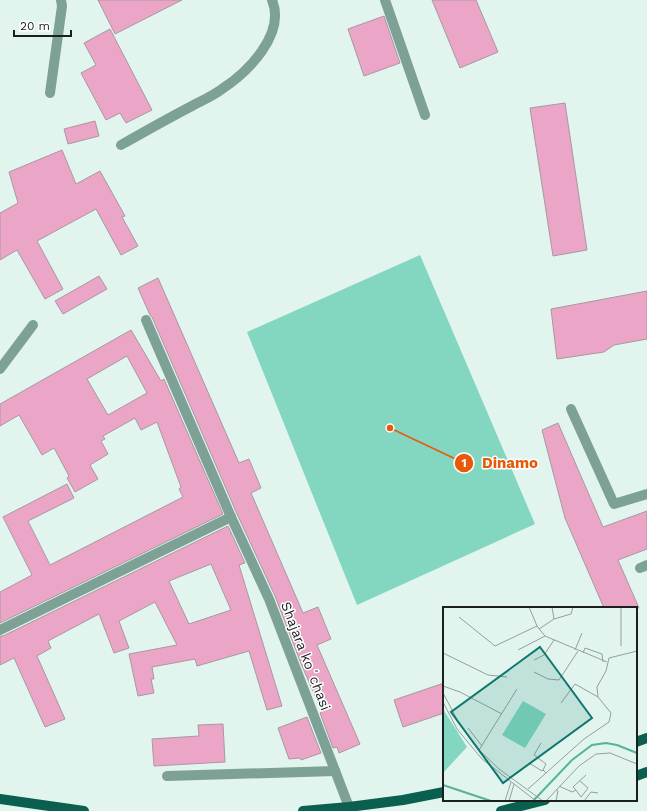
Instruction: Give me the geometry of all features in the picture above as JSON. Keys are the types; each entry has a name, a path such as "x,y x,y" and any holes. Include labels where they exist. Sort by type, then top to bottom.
{"main road":[{"path":"637,742 647,738"},
{"path":"637,776 647,772"},
{"path":"303,811 403,800 443,792"},
{"path":"0,798 84,811"},
{"path":"501,811 541,801"}],"street":[{"path":"50,93 62,6 61,0"},
{"path":"121,145 222,90 249,67 266,45 274,27 275,6 272,0"},
{"path":"385,0 425,115"},
{"name":"Shajara koʻchasi","path":"146,320 231,517 269,599 349,807"},
{"path":"0,369 33,324"},
{"path":"571,409 614,504 647,494"},
{"path":"0,630 231,517"},
{"path":"167,776 335,771"}],"green space":[{"path":"420,255 535,524 357,605 247,332"}],"building":[{"path":"98,0 182,0 115,34"},
{"path":"432,0 476,0 498,52 460,68"},
{"path":"384,16 400,63 364,76 348,29"},
{"path":"110,29 152,110 126,123 120,113 106,120 81,73 96,65 84,43"},
{"path":"565,103 587,250 553,256 530,108"},
{"path":"95,121 99,136 68,144 64,129"},
{"path":"62,150 76,184 100,171 125,216 122,217 138,246 121,255 96,209 37,241 63,289 45,299 17,250 0,260 0,213 18,203 9,172"},
{"path":"99,276 107,289 63,314 55,301"},
{"path":"158,278 239,463 249,459 261,488 251,493 303,613 318,607 331,639 317,645 360,744 339,753 337,747 333,748 320,713 322,712 302,666 275,596 237,514 138,288"},
{"path":"647,291 647,339 614,345 604,352 557,359 551,309"},
{"path":"131,330 161,381 164,379 223,514 0,623 0,592 32,575 3,517 67,484 74,498 28,521 50,565 183,497 179,489 181,487 157,422 141,430 135,418 103,436 105,439 101,441 108,454 90,465 98,479 75,492 67,478 69,476 54,448 42,455 19,415 0,426 0,404","holes":["127,356 147,393 108,415 87,379"]},
{"path":"558,423 603,527 647,511 647,549 618,560 639,608 604,607 565,518 542,430"},
{"path":"228,526 245,563 239,565 282,706 267,710 249,651 197,666 195,659 152,667 154,679 151,679 154,693 138,696 129,654 177,645 155,602 119,621 129,648 114,653 99,614 48,641 51,648 37,656 65,719 45,727 14,658 0,665 0,636 3,636","holes":["211,564 231,610 189,624 169,581"]},
{"path":"443,683 443,713 403,727 394,700"},
{"path":"307,717 321,753 301,760 300,758 289,759 278,728"},
{"path":"223,724 225,762 154,766 152,739 199,736 198,725"}],"place":[{"name":"Dinamo","path":"390,428"}]}
